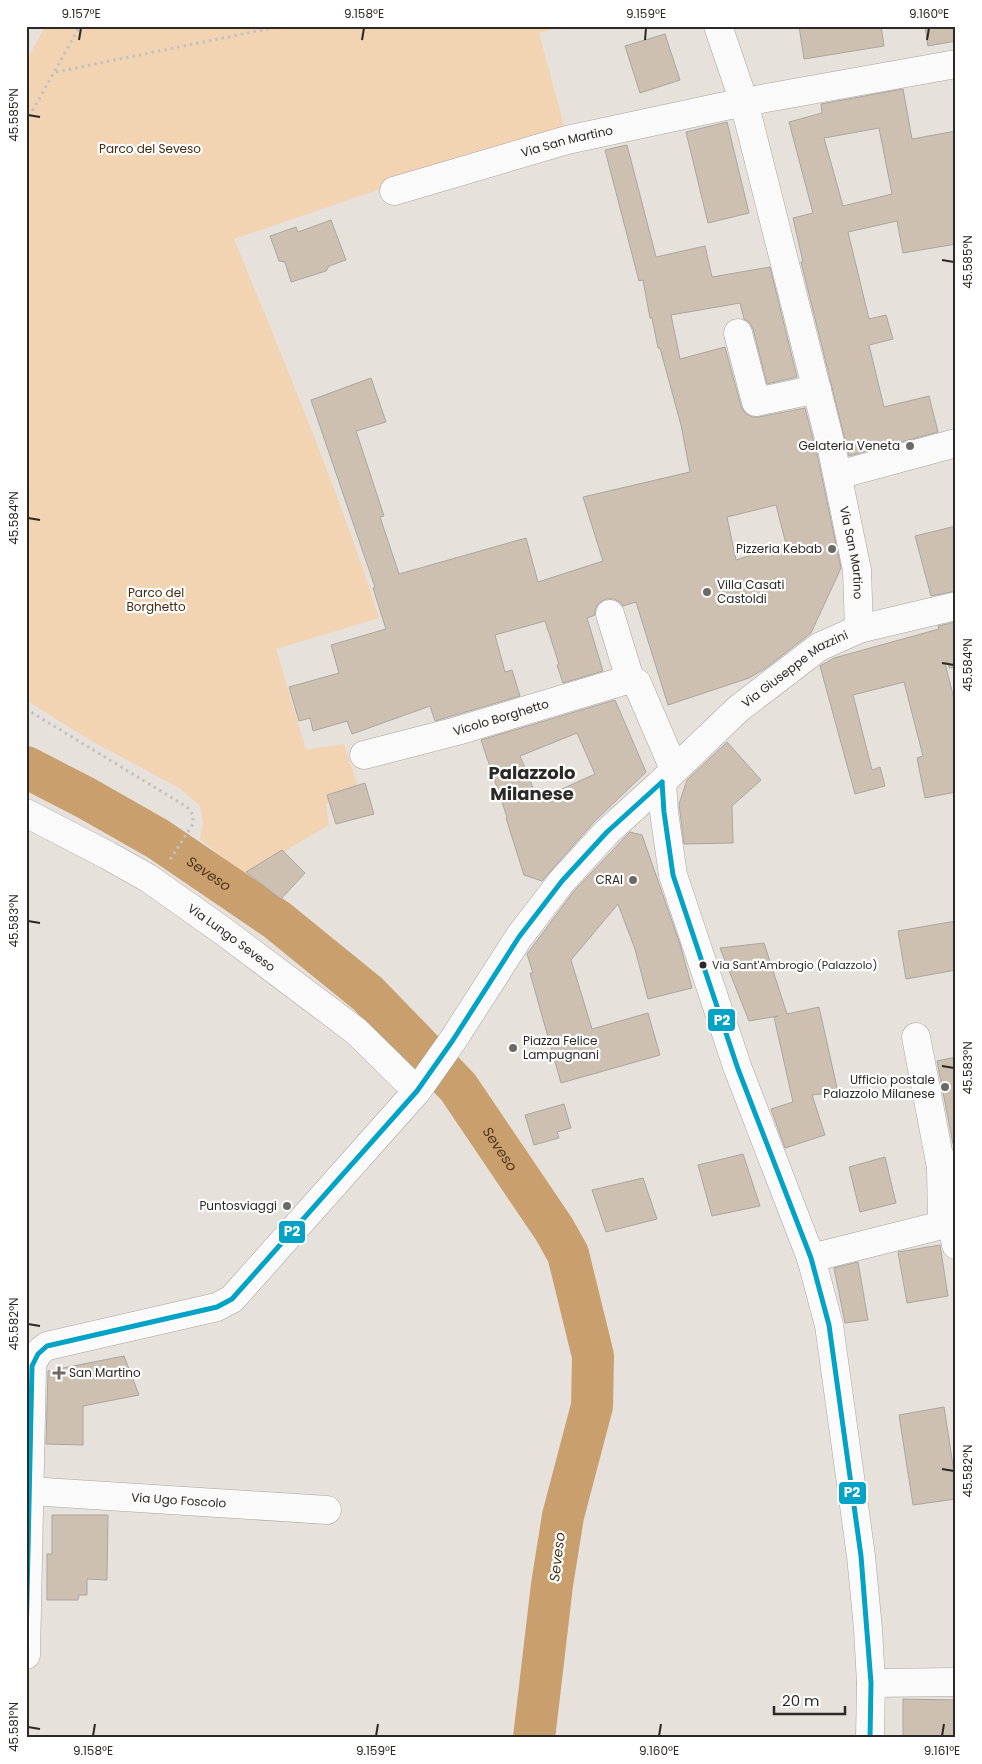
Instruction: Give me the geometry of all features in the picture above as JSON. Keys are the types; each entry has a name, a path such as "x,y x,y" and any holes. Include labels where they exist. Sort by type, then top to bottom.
{"street":[{"name":"Via San Martino","path":"718,26 744,102 838,475 857,570 859,630"},
{"name":"Via San Martino","path":"394,191 566,140 744,102 956,64"},
{"path":"738,333 756,402 817,389"},
{"path":"838,475 956,443"},
{"name":"Via Giuseppe Mazzini","path":"29,1362 40,1350 47,1346 218,1307 232,1299 421,1086 519,937 562,881 606,832 738,709 820,647 859,630 956,606"},
{"path":"610,614 668,776 664,812 673,875 738,1069 811,1258 829,1325 861,1556 871,1683 870,1738"},
{"name":"Vicolo Borghetto","path":"364,755 634,681"},
{"name":"Via Lungo Seveso","path":"26,813 107,854 148,878 223,931 356,1031 421,1086"},
{"path":"811,1258 949,1235 948,1166 916,1037"},
{"path":"26,1655 29,1362"},
{"name":"Via Ugo Foscolo","path":"29,1491 327,1510"},
{"path":"871,1683 956,1682"}],"path":[{"path":"26,122 56,72 80,26"},
{"path":"56,72 282,26"},
{"path":"26,709 188,807 193,815 193,824 164,869"}],"green space":[{"path":"45,26 563,26 539,33 564,126 234,239 329,474 379,618 276,649 306,750 344,744 360,792 326,804 329,825 290,848 249,879 200,839 203,822 200,806 181,789 88,739 26,700 26,62"}],"building":[{"path":"799,26 881,26 884,46 804,59"},
{"path":"925,26 956,26 956,41 928,46"},
{"path":"665,34 680,80 640,93 625,46"},
{"path":"903,89 912,139 956,131 956,244 903,253 897,221 848,232 869,319 886,315 893,339 869,345 884,407 929,396 938,432 849,456 801,262 803,262 793,218 813,213 789,122 822,113 821,104","holes":["879,128 892,194 843,206 824,138"]},
{"path":"727,122 749,213 708,223 686,132"},
{"path":"627,145 656,257 705,246 712,277 770,267 797,377 767,384 753,329 749,322 744,319 740,303 671,315 680,359 725,347 741,406 745,413 752,417 759,417 805,408 817,454 841,568 811,633 766,668 749,678 668,705 636,602 623,606 614,599 606,599 598,604 595,615 587,618 603,671 563,683 545,621 495,635 505,672 512,670 520,696 435,721 430,706 352,734 347,721 313,731 310,718 299,721 289,687 339,673 331,645 386,629 373,588 375,587 311,400 371,378 386,422 356,431 384,516 380,517 399,574 526,538 538,582 603,561 583,497 690,472 681,425 660,348 658,348 652,318 650,318 643,280 639,281 605,150","holes":["776,505 786,544 736,560 727,517"]},
{"path":"331,220 346,260 329,266 326,271 291,282 285,262 279,261 270,236 296,227 298,232"},
{"path":"956,526 956,591 931,596 915,536"},
{"path":"956,622 956,667 949,668 948,662 945,663 956,707 956,792 925,798 917,758 923,756 904,682 853,695 872,770 880,767 885,786 855,794 820,666 834,658 939,629 938,626"},
{"path":"615,700 646,772 595,821 542,881 524,875 481,740","holes":["577,733 595,774 538,800 520,756"]},
{"path":"727,742 761,780 732,806 733,843 684,844 679,804 687,780"},
{"path":"365,783 374,814 336,824 327,795"},
{"path":"630,832 642,835 680,944 692,988 648,999 635,949 618,904 571,960 592,1029 648,1013 660,1055 561,1083 530,973 533,973 527,954 574,891"},
{"path":"282,850 305,873 281,899 246,872"},
{"path":"956,921 956,970 906,979 898,931"},
{"path":"764,943 787,1014 819,1007 838,1092 812,1095 825,1135 785,1148 771,1109 793,1102 774,1017 778,1016 749,1021 720,948"},
{"name":"Ufficio postale Palazzolo Milanese","path":"956,1057 956,1144 953,1144 937,1061"},
{"path":"564,1104 571,1128 557,1132 559,1138 534,1145 525,1115"},
{"path":"743,1154 760,1206 712,1216 698,1165"},
{"path":"885,1157 896,1203 860,1212 849,1167"},
{"path":"643,1178 657,1219 606,1232 592,1190"},
{"path":"940,1245 948,1296 907,1303 898,1252"},
{"path":"858,1262 868,1320 845,1323 834,1268"},
{"path":"124,1356 139,1395 83,1406 83,1445 46,1444 48,1371"},
{"path":"944,1407 956,1485 956,1499 913,1505 899,1415"},
{"path":"52,1515 108,1515 107,1580 87,1579 87,1595 79,1595 78,1600 47,1600 47,1554 52,1554"},
{"path":"903,1699 956,1700 956,1738 903,1738"}],"waterway":[{"name":"Seveso","path":"26,767 86,798 158,839 277,920 368,994 458,1087 554,1229 568,1254 593,1356 592,1406 563,1516 552,1585 534,1738"}],"transit line":[{"name":"P2","path":"662,782 664,812 673,875 738,1069 811,1258 829,1325 861,1556 871,1683 870,1738"},
{"name":"P2","path":"26,1643 32,1366 38,1354 47,1346 217,1307 232,1299 417,1091 453,1040 519,937 562,881 607,832 662,782"}],"place":[{"name":"Gelateria Veneta","path":"910,446"},
{"name":"Pizzeria Kebab","path":"832,549"},
{"name":"Villa Casati Castoldi","path":"707,592"},
{"name":"CRAI","path":"633,880"},
{"name":"Via Sant'Ambrogio (Palazzolo)","path":"703,965"},
{"name":"Piazza Felice Lampugnani","path":"513,1048"},
{"name":"Ufficio postale Palazzolo Milanese","path":"945,1087"},
{"name":"Puntosviaggi","path":"287,1206"},
{"name":"San Martino","path":"59,1373"}],"district":[{"name":"Palazzolo Milanese","path":"532,783"}],"park label":[{"name":"Parco del Seveso","path":"150,149"},
{"name":"Parco del Borghetto","path":"156,600"}]}
